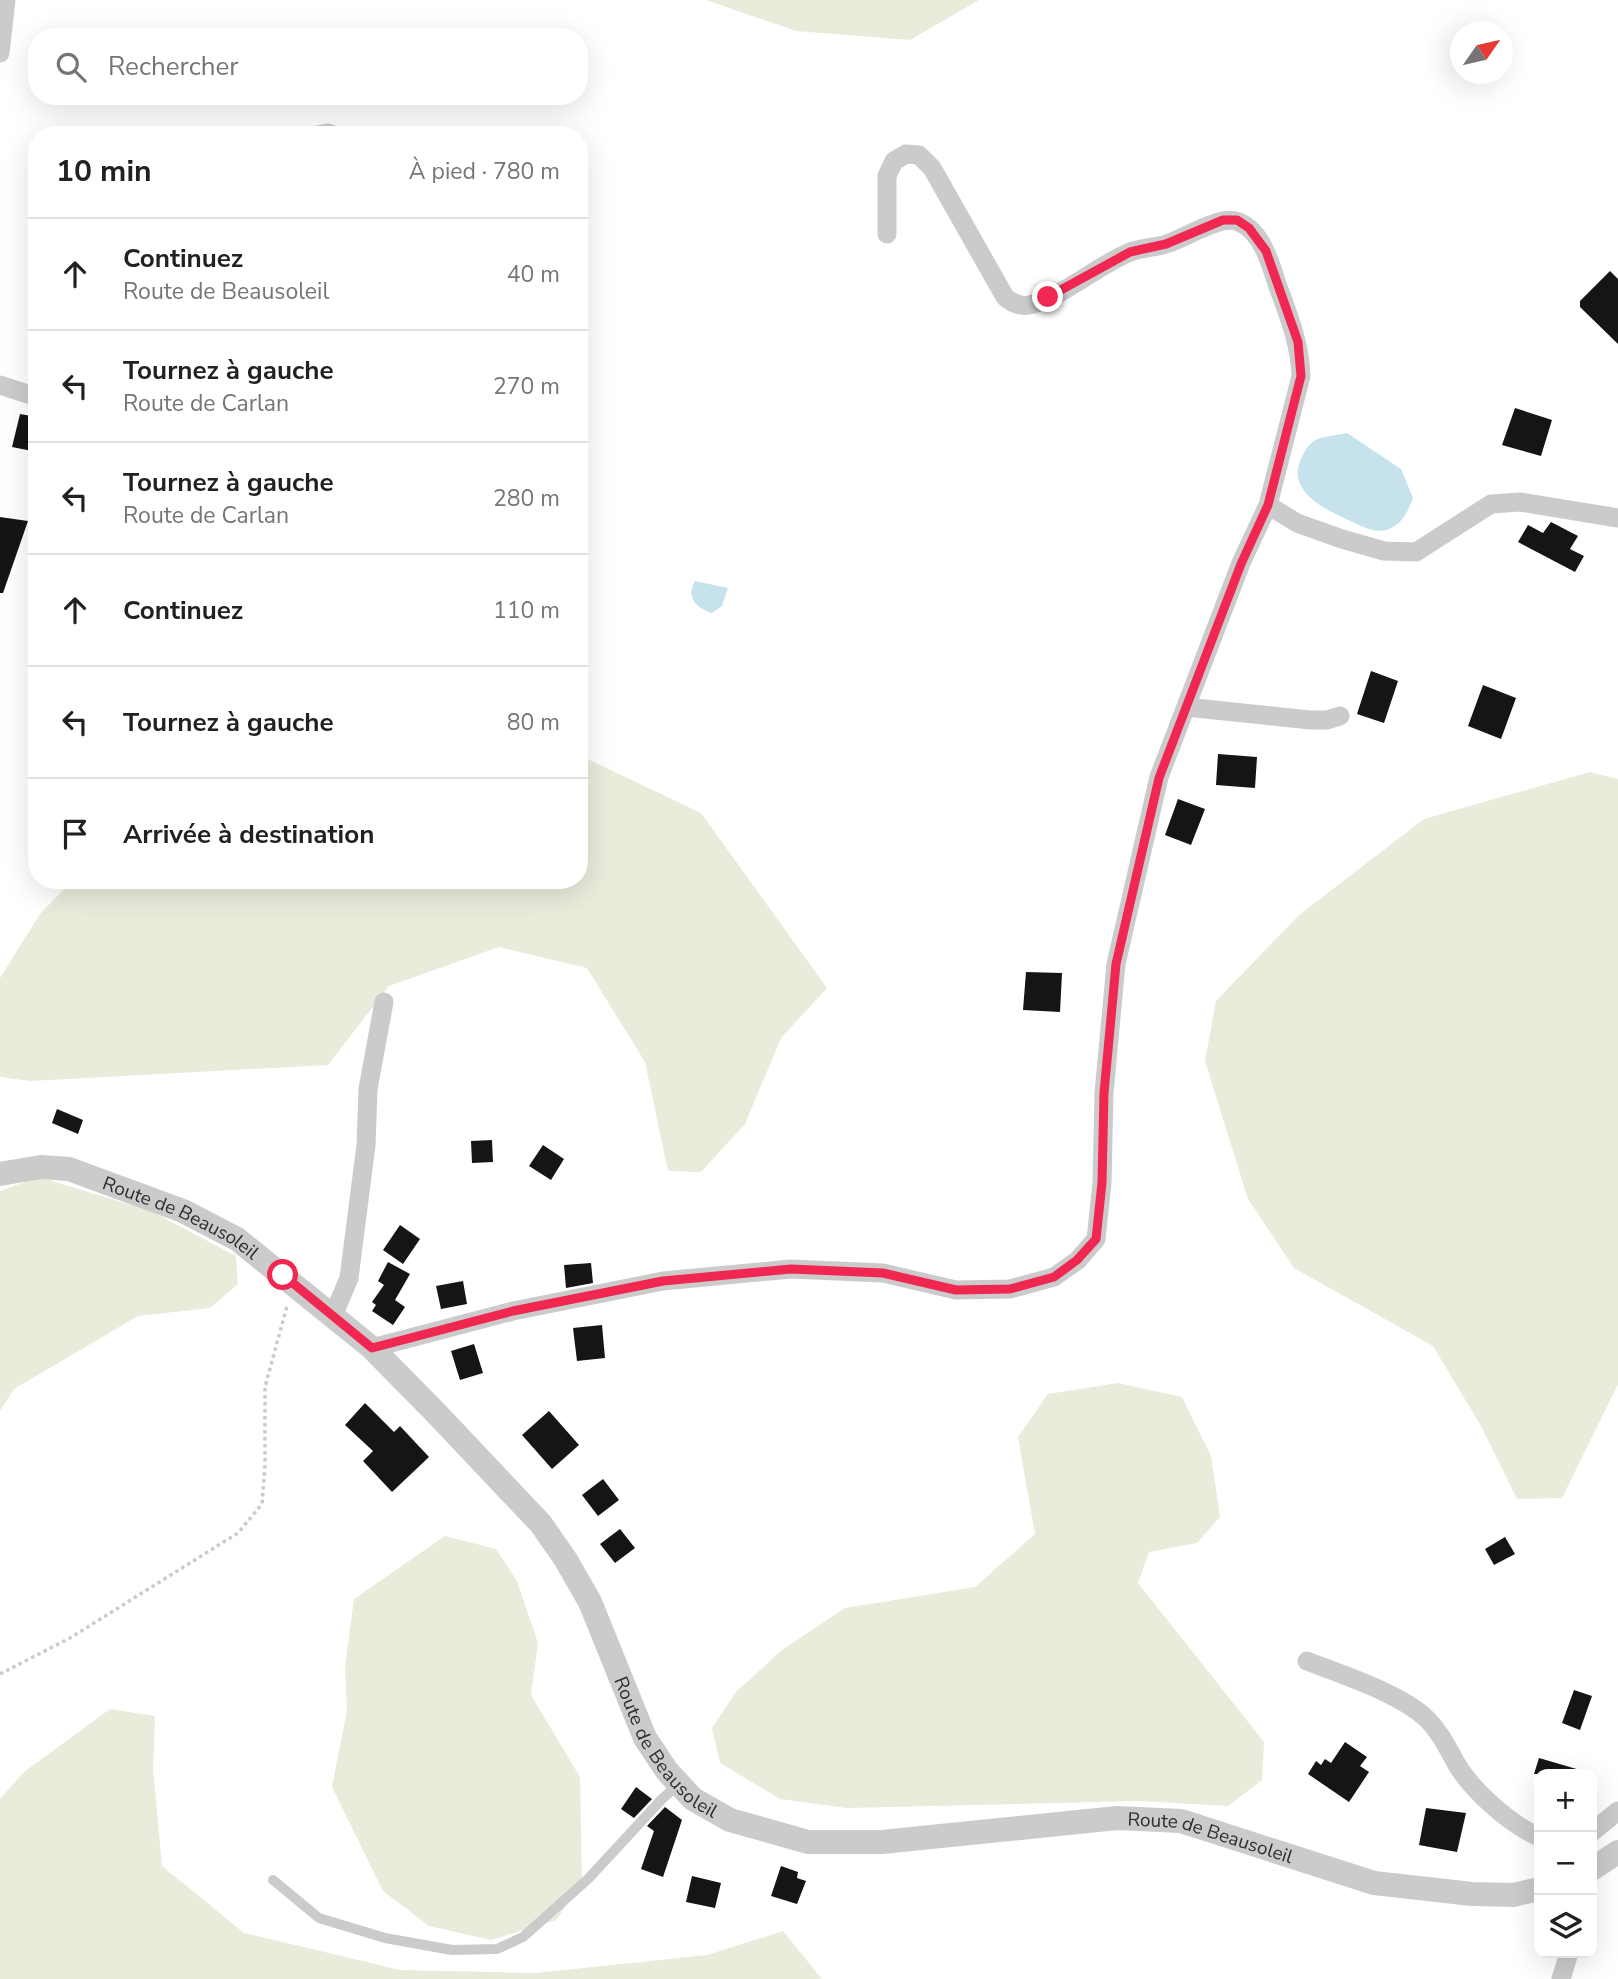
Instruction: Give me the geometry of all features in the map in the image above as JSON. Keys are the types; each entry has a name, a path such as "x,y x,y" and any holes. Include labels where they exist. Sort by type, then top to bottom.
{"street":[{"path":"0,53 6,0"},
{"path":"372,1348 513,1311 663,1281 791,1269 883,1273 956,1290 1010,1289 1054,1277 1077,1260 1096,1239 1102,1183 1104,1093 1116,964 1159,778 1241,564 1268,505 1301,376 1298,342 1266,251 1249,228 1237,220 1223,220 1166,244 1130,252 1027,306 1014,304 1005,297 932,168 919,155 906,154 894,161 887,176 887,234"},
{"path":"0,385 28,394"},
{"path":"1268,505 1297,523 1384,551 1416,552 1492,504 1520,502 1618,518"},
{"path":"1186,707 1310,720 1328,720 1340,716"},
{"path":"333,1316 349,1278 366,1145 368,1089 384,1002"},
{"name":"Route de Beausoleil","path":"0,1174 41,1167 69,1169 183,1211 237,1238 372,1348 541,1524 590,1602 645,1738 667,1771 693,1799 730,1820 808,1842 882,1842 1117,1818 1181,1821 1374,1883 1472,1895 1513,1895 1534,1890"},
{"path":"1307,1661 1380,1690 1415,1709 1443,1738 1456,1764 1484,1798 1534,1834"},
{"path":"1597,1828 1618,1811"},
{"path":"1597,1866 1618,1852"},
{"path":"1561,1979 1567,1958"}],"lane":[{"path":"273,1880 319,1918 385,1938 452,1950 497,1949 523,1937 588,1879 679,1784"}],"path":[{"path":"0,1674 70,1638 237,1533 262,1504 265,1387 294,1283"}],"green space":[{"path":"706,0 979,0 910,40 796,31"},
{"path":"588,759 701,813 827,988 781,1038 745,1124 701,1172 668,1171 645,1062 587,968 499,947 389,986 328,1065 30,1081 0,1077 0,978 40,914 64,889 588,889"},
{"path":"1590,772 1618,779 1618,1384 1562,1498 1517,1499 1481,1426 1433,1346 1294,1268 1248,1199 1205,1061 1216,1001 1299,915 1424,819"},
{"path":"39,1177 151,1211 236,1256 238,1284 210,1308 138,1316 14,1389 0,1411 0,1191"},
{"path":"1118,1383 1182,1397 1211,1456 1220,1517 1197,1543 1149,1552 1138,1583 1264,1742 1262,1780 1228,1806 1139,1801 847,1808 780,1799 720,1763 712,1728 736,1692 782,1650 845,1608 975,1587 1035,1534 1018,1437 1048,1394"},
{"path":"445,1536 496,1549 517,1581 538,1643 531,1695 580,1777 582,1883 556,1920 491,1940 429,1926 383,1891 332,1787 347,1711 345,1667 354,1599"},
{"path":"110,1709 155,1716 153,1769 162,1866 244,1933 400,1970 536,1973 707,1955 783,1931 822,1979 0,1979 0,1799 24,1772"}],"water":[{"path":"1347,433 1401,469 1413,498 1402,519 1391,528 1380,531 1368,529 1317,503 1302,488 1298,479 1298,468 1309,446 1320,438"},
{"path":"695,581 728,588 722,606 712,613 697,605 691,592"}],"building":[{"path":"1610,271 1618,279 1618,344 1580,307 1580,301"},
{"path":"1515,408 1552,420 1541,456 1502,445"},
{"path":"20,414 28,415 28,450 12,447"},
{"path":"0,517 28,521 3,593 0,593"},
{"path":"1551,522 1578,536 1570,549 1584,556 1575,572 1518,542 1528,525 1543,533"},
{"path":"1371,671 1398,681 1384,723 1357,714"},
{"path":"1483,685 1516,698 1501,739 1468,726"},
{"path":"1218,754 1257,757 1255,788 1216,785"},
{"path":"1178,799 1205,809 1191,845 1165,835"},
{"path":"1026,972 1062,973 1060,1012 1023,1010"},
{"path":"57,1109 83,1120 78,1134 52,1123"},
{"path":"492,1140 493,1162 472,1163 471,1141"},
{"path":"543,1145 564,1159 551,1180 529,1166"},
{"path":"400,1225 420,1239 403,1264 383,1250"},
{"path":"388,1262 410,1274 395,1300 405,1307 393,1325 372,1311 376,1305 372,1302 384,1285 378,1281"},
{"path":"591,1263 593,1283 566,1288 564,1265"},
{"path":"463,1281 467,1304 441,1309 436,1286"},
{"path":"602,1325 605,1358 577,1361 573,1328"},
{"path":"474,1344 483,1373 460,1380 451,1351"},
{"path":"365,1403 394,1432 400,1426 429,1457 392,1492 363,1461 373,1451 345,1425"},
{"path":"549,1411 579,1445 552,1469 522,1435"},
{"path":"603,1479 619,1500 598,1516 582,1495"},
{"path":"620,1529 635,1548 615,1563 600,1544"},
{"path":"1505,1537 1515,1554 1494,1565 1485,1549"},
{"path":"1574,1690 1592,1696 1580,1730 1562,1723"},
{"path":"1345,1742 1367,1757 1360,1766 1369,1772 1349,1802 1308,1774 1316,1761 1321,1765 1325,1759 1331,1763"},
{"path":"1539,1758 1577,1769 1536,1769"},
{"path":"636,1787 652,1799 634,1818 621,1809"},
{"path":"665,1807 682,1820 663,1877 641,1869 654,1831 647,1826"},
{"path":"1426,1808 1466,1813 1457,1852 1419,1845"},
{"path":"781,1866 798,1872 797,1878 806,1881 797,1904 771,1896"},
{"path":"692,1876 721,1883 715,1908 686,1902"}],"route":[{"path":"283,1275 372,1348 513,1311 663,1281 791,1269 883,1273 956,1290 1010,1289 1054,1277 1077,1260 1096,1239 1102,1183 1104,1093 1116,964 1159,778 1241,564 1262,513 1268,505 1301,376 1298,342 1266,251 1249,228 1237,220 1223,220 1166,244 1130,252 1048,297"}]}
